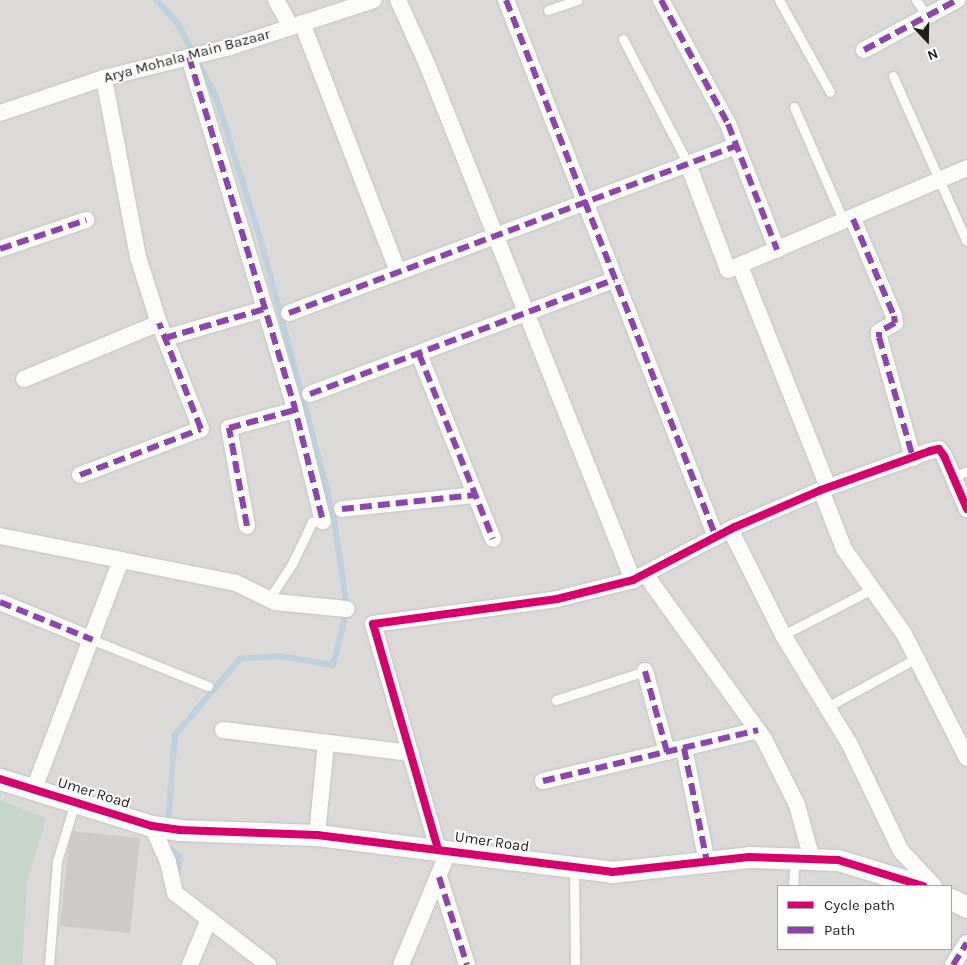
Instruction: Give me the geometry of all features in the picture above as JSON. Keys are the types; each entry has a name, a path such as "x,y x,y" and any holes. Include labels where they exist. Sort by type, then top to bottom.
{"street":[{"path":"276,0 296,25 398,272"},
{"name":"Arya Mohala Main Bazaar","path":"0,113 104,78 230,47 374,0"},
{"path":"398,0 527,313 639,577 758,730 797,805 803,858"},
{"path":"506,0 614,280 723,533 850,743 901,851 933,885"},
{"path":"661,0 736,146 777,250"},
{"path":"864,50 957,0"},
{"path":"190,57 295,410 324,521"},
{"path":"80,475 201,429 160,323 138,256 104,78"},
{"path":"289,313 736,146"},
{"path":"688,164 728,270 967,168"},
{"path":"0,249 86,220"},
{"path":"848,220 894,316 895,323 879,332 879,337 913,458"},
{"path":"744,264 740,266 824,488 844,549 917,658 967,758"},
{"path":"310,394 614,280"},
{"path":"166,338 265,309"},
{"path":"24,379 160,323"},
{"path":"419,354 492,539"},
{"path":"247,526 229,428 295,410"},
{"path":"401,965 439,877 444,850 411,753 373,624 557,599 639,577 723,533 824,488 939,449 960,474 967,509"},
{"path":"342,509 475,495"},
{"path":"0,536 236,583 269,599 346,609"},
{"path":"34,789 93,640 121,560"},
{"path":"0,602 93,640"},
{"path":"645,671 667,752"},
{"path":"223,730 411,753"},
{"path":"543,781 758,730"},
{"path":"317,835 326,743"},
{"path":"684,748 706,862"},
{"name":"Umer Road","path":"0,779 152,826 179,830 317,835 612,872 749,857 838,860 919,885"},
{"path":"152,826 168,862 175,893 268,965"},
{"path":"439,877 467,965"},
{"path":"952,900 967,907"},
{"path":"190,965 209,919"},
{"path":"953,965 967,942"}],"lane":[{"path":"548,10 576,0"},
{"path":"779,0 830,92"},
{"path":"916,0 927,16"},
{"path":"623,39 688,164"},
{"path":"893,76 966,240"},
{"path":"794,107 848,220"},
{"path":"269,599 292,564 312,522 324,521"},
{"path":"783,635 872,589"},
{"path":"93,640 208,686"},
{"path":"827,706 917,658"},
{"path":"556,700 645,671"},
{"path":"49,965 56,861 76,802"},
{"path":"792,885 803,858"},
{"path":"574,867 575,965"}],"shaded area":[{"path":"0,0 967,0 967,965 0,965"}],"green space":[{"path":"0,800 46,818 27,882 22,965 0,965"}],"building":[{"path":"70,831 140,838 130,933 60,926"}],"waterway":[{"path":"156,0 178,24 216,97 262,245 333,512 347,609 333,665 279,656 240,659 175,735 166,846 180,857 177,876"}],"marked path":[{"path":"506,0 716,537"},
{"path":"661,0 728,124 777,250"},
{"path":"864,50 957,0"},
{"path":"189,57 293,401 323,521"},
{"path":"289,313 736,146"},
{"path":"853,219 894,316 895,323 879,332 879,337 913,458"},
{"path":"0,249 86,220"},
{"path":"310,394 614,280"},
{"path":"165,338 265,309"},
{"path":"80,475 201,429 159,323"},
{"path":"419,354 493,539"},
{"path":"247,526 229,428 295,410"},
{"path":"342,509 475,495"},
{"path":"0,602 93,640"},
{"path":"645,671 667,752"},
{"path":"543,781 758,730"},
{"path":"684,748 707,862"},
{"path":"439,877 467,965"},
{"path":"953,965 967,943"}],"cycle path":[{"path":"438,849 373,624 557,599 633,580 735,527 821,490 939,449 944,456 967,509"},
{"path":"0,779 152,826 179,830 317,835 612,872 749,857 838,860 920,885"}]}
